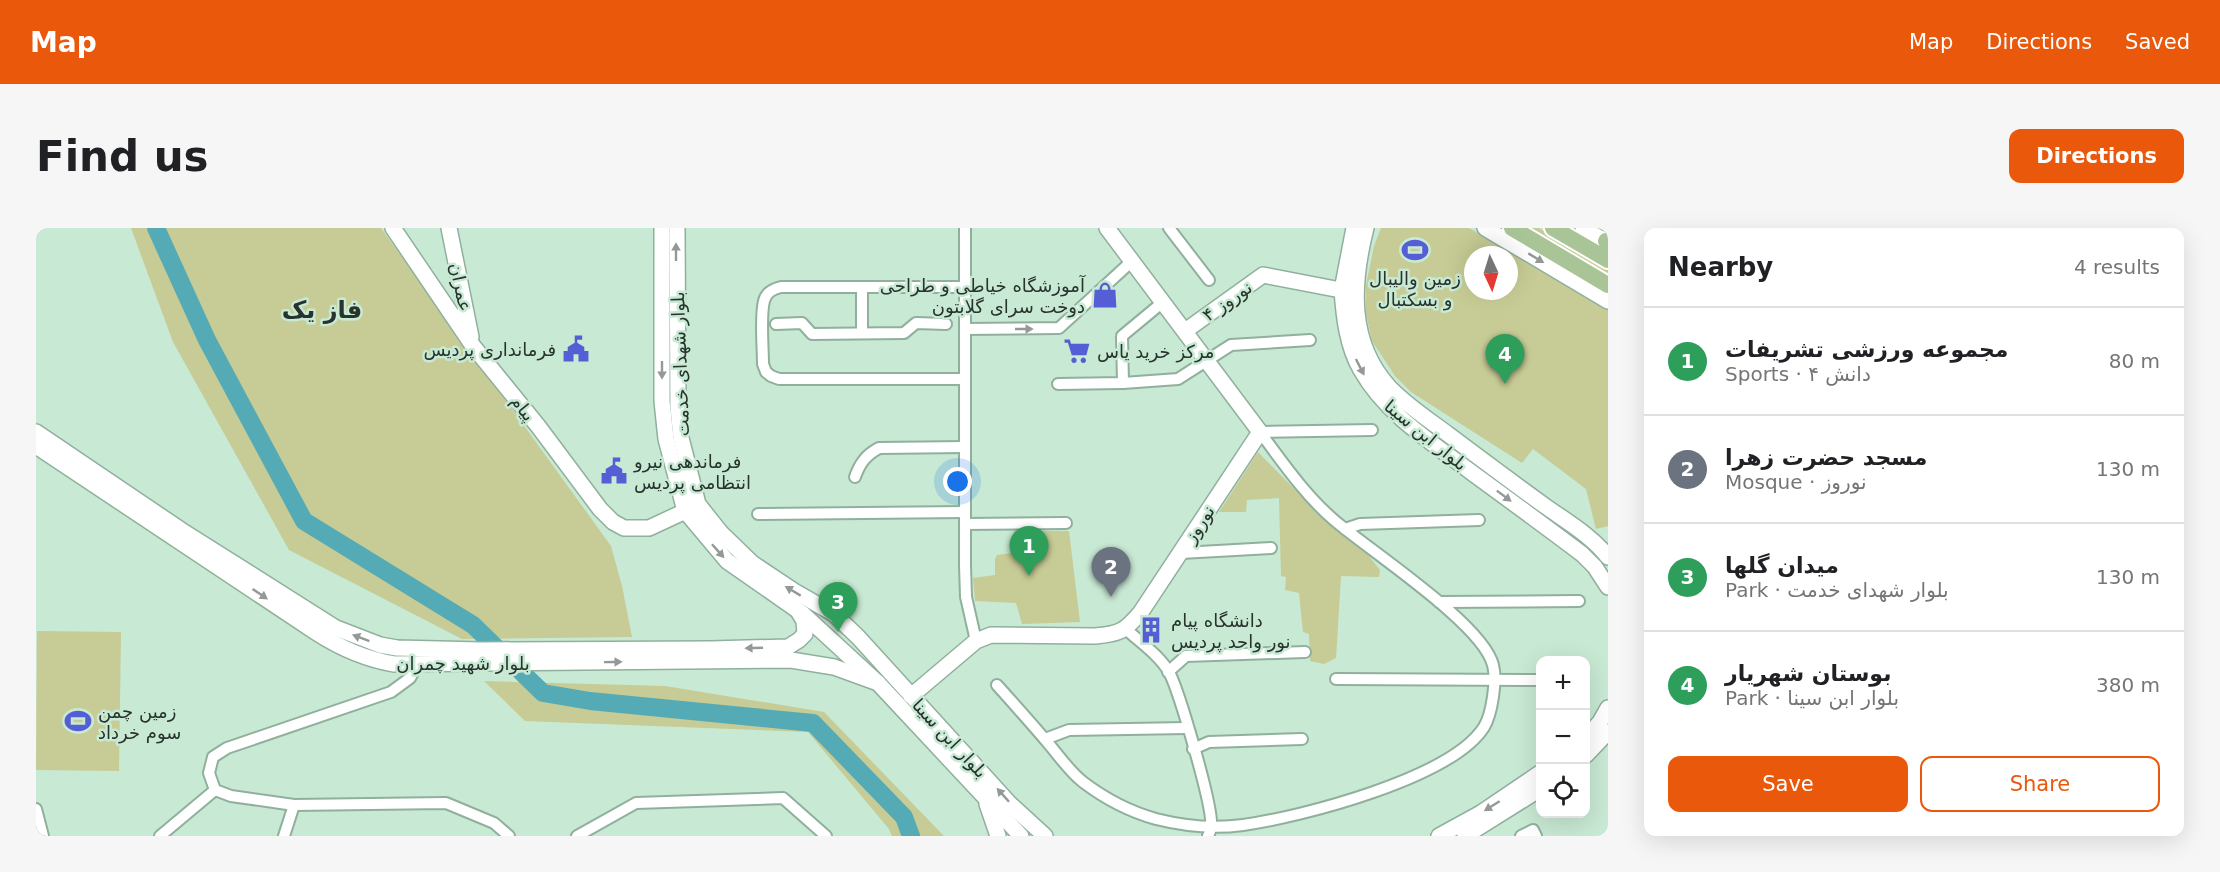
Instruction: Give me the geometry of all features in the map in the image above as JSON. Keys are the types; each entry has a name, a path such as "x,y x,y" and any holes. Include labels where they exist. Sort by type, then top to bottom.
{"main road":[{"name":"پیام","path":"393,228 473,346 538,426 600,509 613,522 624,528 649,528 692,508"},
{"name":"عمران","path":"449,228 473,346"},
{"name":"بلوار شهدای خدمت","path":"662,228 662,401 666,440 692,508 727,561 801,613"},
{"name":"بلوار شهدای خدمت","path":"676,228 678,408 692,508 745,557 774,579 815,603 820,624 858,637"},
{"path":"1107,228 1260,432"},
{"name":"بلوار ابن سینا","path":"1354,228 1349,291 1350,345 1359,368 1371,386 1388,406 1428,439 1582,554 1595,567 1608,587"},
{"path":"1485,228 1510,232 1603,290"},
{"path":"1553,228 1608,260"},
{"path":"1583,228 1607,243"},
{"name":"بلوار ابن سینا","path":"1366,232 1349,291 1364,346 1379,375 1391,389 1422,416 1582,532 1608,557"},
{"name":"نوروز ۴","path":"1185,331 1263,275 1349,291"},
{"name":"بلوار شهید چمران","path":"36,432 181,530 336,628 380,645 418,656 497,663 791,660 811,662 852,672 878,682"},
{"name":"نوروز","path":"1126,630 1181,553 1260,432"},
{"name":"بلوار شهید چمران","path":"36,446 335,644 372,660 394,664 418,656 481,650 788,647 820,624"},
{"path":"801,613 816,616 818,609 815,603"},
{"path":"801,613 804,621 820,624"},
{"name":"بلوار ابن سینا","path":"820,624 843,651 878,682 1021,836"},
{"path":"911,696 976,641 991,635 1095,636 1113,635 1126,630"},
{"path":"811,662 829,659 854,646 858,637"},
{"name":"بلوار ابن سینا","path":"858,637 1011,804 1045,836"},
{"path":"1590,733 1608,708"},
{"path":"1590,751 1608,732"},
{"path":"1439,836 1480,813 1536,776"},
{"path":"1465,836 1536,792"},
{"path":"984,796 998,836"}],"street":[{"path":"965,228 966,597 976,641"},
{"path":"1169,228 1209,280"},
{"path":"965,329 1059,328 1132,261"},
{"path":"862,287 862,333"},
{"path":"965,287 773,289 764,301 763,337 766,372 779,378 965,379"},
{"path":"1123,383 1122,336 1163,302"},
{"path":"776,324 802,323 812,334 904,333 916,323 946,324"},
{"path":"1058,384 1178,380 1231,345 1310,340"},
{"path":"1260,432 1372,430"},
{"path":"997,685 1081,781 1104,796 1154,818 1210,832 1310,811 1424,772 1463,748 1484,726 1491,710 1494,666 1486,648 1473,632 1439,602 1345,529 1308,494 1260,432"},
{"path":"855,477 859,466 868,454 879,448 965,447"},
{"path":"758,514 965,512"},
{"path":"1345,529 1360,524 1479,520"},
{"path":"965,524 1066,524"},
{"path":"1181,553 1271,548"},
{"path":"1439,602 1579,601"},
{"path":"1126,630 1158,657 1168,672 1209,801 1210,832"},
{"path":"1168,672 1186,656 1305,652"},
{"path":"215,790 209,773 213,757 227,748 391,692 410,678 418,656"},
{"path":"1336,679 1536,680"},
{"path":"1045,740 1069,730 1187,728"},
{"path":"1193,749 1209,742 1302,739"},
{"path":"215,790 231,796 294,805 446,803 494,823 509,836"},
{"path":"160,836 215,790"},
{"path":"577,836 636,803 783,798 826,836"},
{"path":"284,836 294,805"},
{"path":"36,809 43,836"},
{"path":"1521,836 1533,830 1536,836"}],"green space":[{"path":"131,228 381,228 611,546 632,637 462,639 289,550 173,342"},
{"path":"1381,228 1469,228 1500,246 1464,246 1464,300 1518,300 1518,257 1608,310 1608,526 1596,529 1586,489 1533,449 1522,463 1411,392 1395,376 1372,341 1366,314 1366,285 1374,246"},
{"path":"1521,228 1539,228 1608,269 1608,278"},
{"path":"1258,452 1331,526 1368,555 1380,570 1379,577 1341,576 1336,658 1324,664 1310,661 1309,634 1303,632 1299,593 1285,590 1286,577 1281,576 1279,498 1247,500 1246,512 1219,512"},
{"path":"1014,531 1069,531 1080,622 1022,624 1016,603 975,601 973,578 995,575 997,555 1012,553"},
{"name":"زمین چمن سوم خرداد","path":"37,631 121,632 119,771 36,770"},
{"path":"484,681 665,686 824,712 944,836 892,836 889,829 808,732 525,721"}],"waterway":[{"path":"156,228 207,340 304,521 473,625 543,693 590,701 813,723 904,817 911,836"}],"place":[{"name":"زمین والیبال و بسکتبال","path":"1415,250"},
{"name":"آموزشگاه خیاطی و طراحی دوخت سرای گلابتون","path":"1105,295"},
{"name":"فرمانداری پردیس","path":"576,349"},
{"name":"مرکز خرید یاس","path":"1077,351"},
{"name":"بوستان شهریار","path":"1505,384"},
{"name":"فرماندهی نیرو انتظامی پردیس","path":"614,471"},
{"name":"مجموعه ورزشی تشریفات","path":"1029,576"},
{"name":"مسجد حضرت زهرا","path":"1111,597"},
{"name":"دانشگاه پیام نور واحد پردیس","path":"1151,630"},
{"name":"میدان گلها","path":"838,632"},
{"name":"زمین چمن سوم خرداد","path":"78,721"}],"district":[{"name":"فاز یک","path":"322,310"}]}
